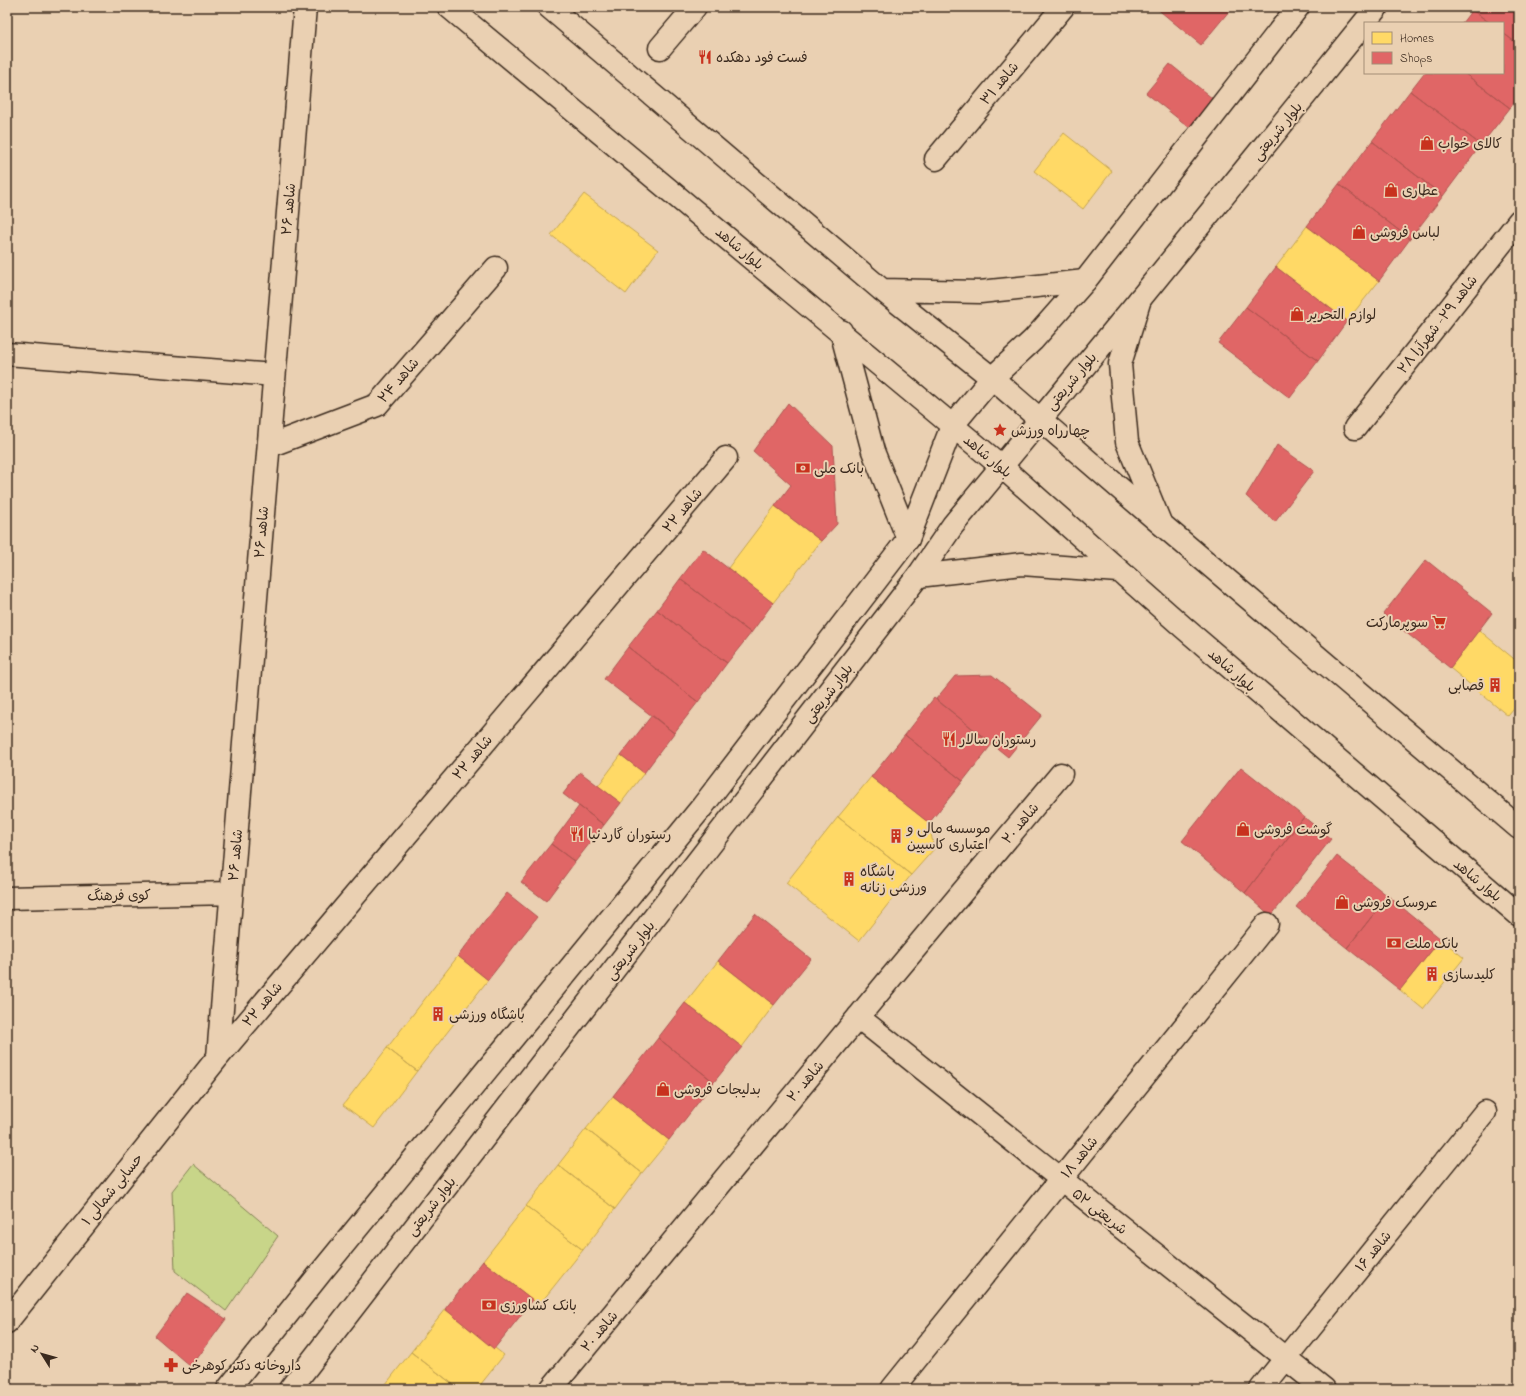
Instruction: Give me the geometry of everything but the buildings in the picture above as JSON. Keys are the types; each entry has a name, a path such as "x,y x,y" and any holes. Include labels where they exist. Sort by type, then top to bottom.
{"main road":[{"name":"شاهد ۲۶","path":"218,1057 305,7"},
{"name":"بلوار شاهد","path":"449,7 1001,466 1118,571 1321,747 1519,915"},
{"path":"549,7 882,290 992,378 1519,828"},
{"path":"660,48 695,7"},
{"name":"شاهد ۳۱","path":"936,159 1063,7"},
{"path":"228,1389 327,1265 702,807 908,539 952,426 992,378 1033,340 1085,281 1298,7"},
{"name":"بلوار شریعتی","path":"1366,22 1378,7"},
{"name":"بلوار شریعتی","path":"290,1389 918,576 953,525 1364,24"},
{"name":"شاهد ۲۹- شهرآرا ۲۸","path":"1355,428 1519,221"},
{"name":"شاهد ۲۴","path":"269,446 377,405 496,268"},
{"path":"882,290 980,292 1085,281"},
{"path":"1140,299 1120,364 1126,442 1160,523"},
{"path":"840,331 872,451 908,539"},
{"path":"7,354 274,375"},
{"name":"شاهد ۲۲","path":"218,1057 726,458"},
{"path":"918,576 1022,564 1118,571"},
{"name":"شاهد ۲۰","path":"551,1389 1061,774"},
{"name":"کوی فرهنگ","path":"7,898 231,893"},
{"name":"شاهد ۱۸","path":"892,1389 1267,924"},
{"name":"شریعتی ۵۲","path":"858,1017 1324,1389"},
{"name":"حسابی شمالی ۱","path":"7,1322 218,1057"},
{"name":"شاهد ۱۶","path":"1261,1389 1485,1112"}],"green space":[{"path":"193,1164 278,1236 226,1311 175,1271 172,1191"}],"place":[{"name":"فست فود دهکده","path":"705,57"},
{"name":"کالای خواب","path":"1427,143"},
{"name":"عطاری","path":"1391,190"},
{"name":"لباس فروشی","path":"1359,232"},
{"name":"لوازم التحریر","path":"1297,314"},
{"name":"چهارراه ورزش","path":"1000,430"},
{"name":"بانک ملی","path":"803,468"},
{"name":"سوپرمارکت","path":"1439,622"},
{"name":"قصابی","path":"1495,685"},
{"name":"رستوران سالار","path":"949,739"},
{"name":"گوشت فروشی","path":"1243,829"},
{"name":"رستوران گاردنیا","path":"577,834"},
{"name":"موسسه مالی و اعتباری کاسپین","path":"896,836"},
{"name":"باشگاه ورزشی زنانه","path":"849,879"},
{"name":"عروسک فروشی","path":"1342,902"},
{"name":"بانک ملت","path":"1394,943"},
{"name":"کلیدسازی","path":"1432,974"},
{"name":"باشگاه ورزشی","path":"438,1014"},
{"name":"بدلیجات فروشی","path":"663,1089"},
{"name":"بانک کشاورزی","path":"489,1305"},
{"name":"داروخانه دکتر کوهرخی","path":"171,1365"}]}
